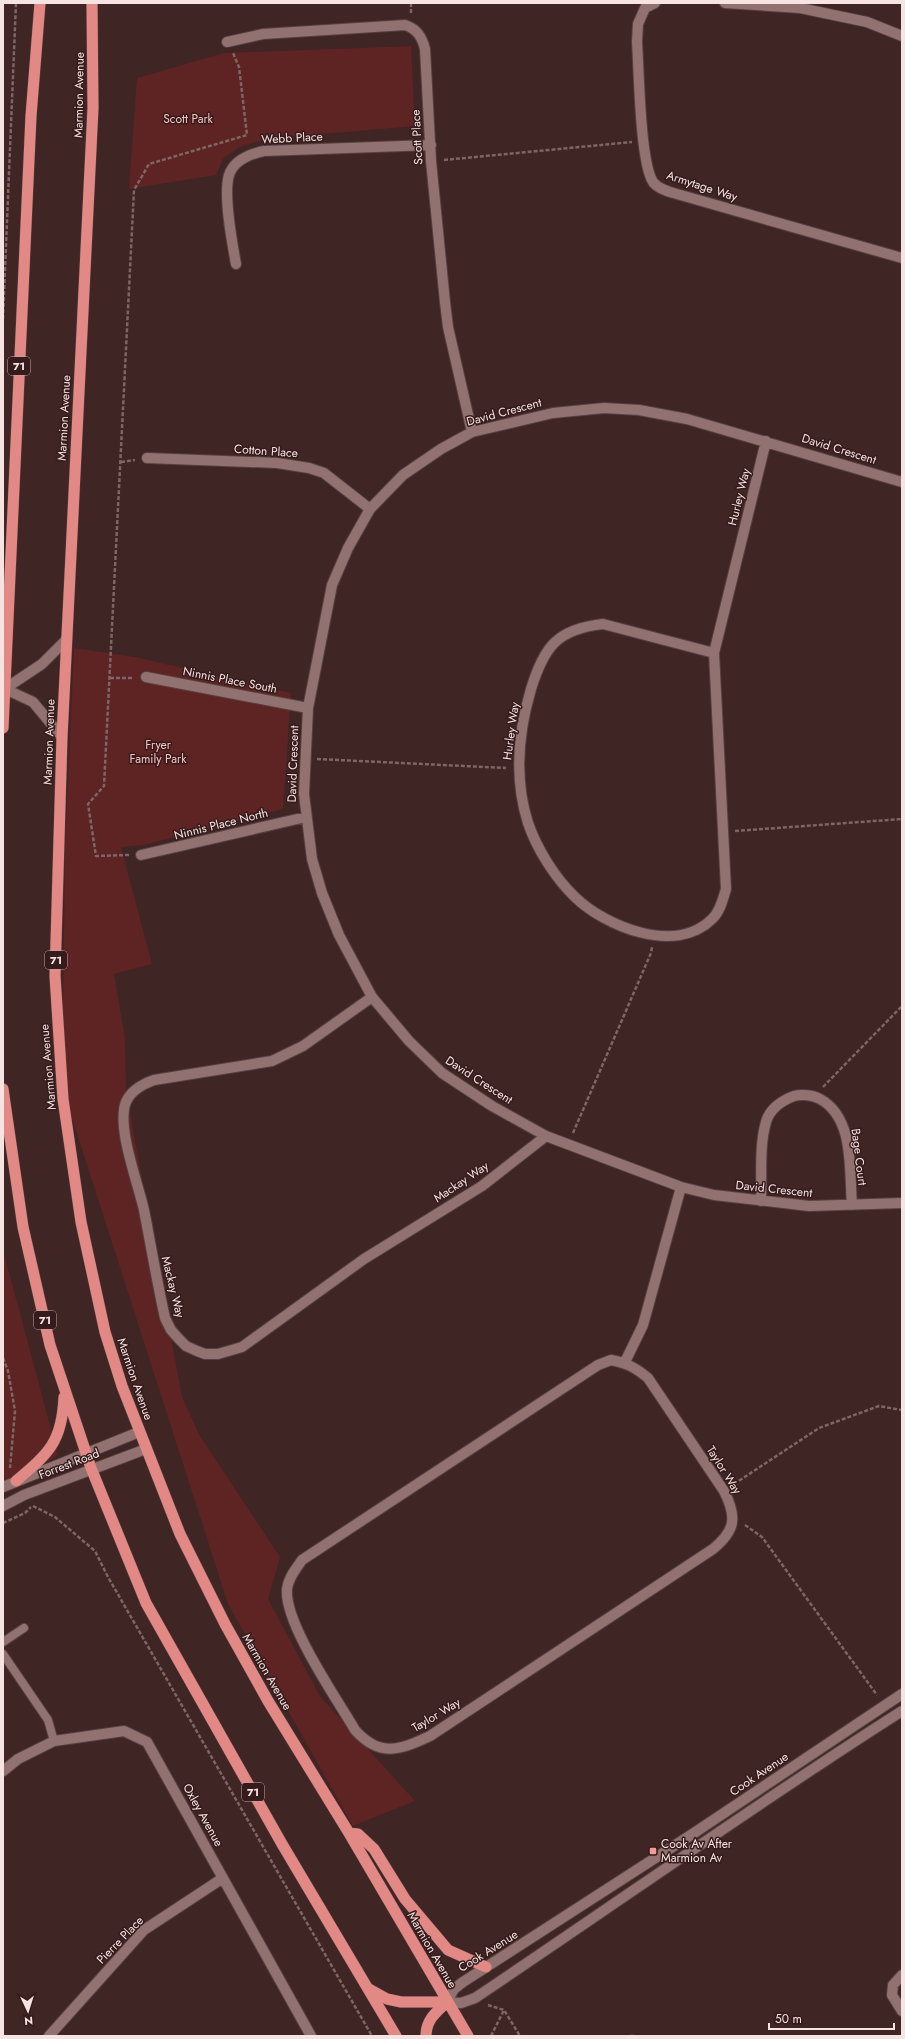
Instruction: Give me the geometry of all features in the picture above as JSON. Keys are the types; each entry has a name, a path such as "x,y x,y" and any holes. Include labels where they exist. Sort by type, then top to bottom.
{"highway":[{"name":"71","path":"3,728 31,116 40,3"},
{"name":"Marmion Avenue","path":"92,3 93,108 66,640 55,976 63,1100 81,1222 105,1332 122,1386 180,1534 225,1624 272,1707 349,1833 468,2036"},
{"name":"71","path":"3,1090 23,1227 50,1345 91,1468 146,1603 282,1844 369,1988 396,2036"},
{"path":"16,1481 39,1462 54,1446 60,1426 65,1391"},
{"path":"349,1833 358,1834 374,1850 405,1899 448,1950 486,1967"},
{"path":"369,1988 387,2000 401,2002 447,2002"},
{"path":"426,2036 426,2030 431,2016 447,2002"}],"street":[{"name":"Armytage Way","path":"655,3 645,8 638,24 637,42 644,140 648,169 653,183 664,190 902,258"},
{"path":"725,3 800,8 867,22 902,36"},
{"name":"Scott Place","path":"228,42 263,34 396,25 412,27 422,39 425,49 431,161 448,327 472,432"},
{"name":"Webb Place","path":"236,264 229,222 228,184 229,174 246,157 264,151 431,145"},
{"name":"David Crescent","path":"902,482 687,419 639,410 604,408 553,413 472,432 441,449 403,475 370,508 348,548 332,585 308,708 305,758 306,817 312,859 322,893 339,935 372,997 409,1041 442,1073 492,1106 546,1136 681,1187 714,1195 810,1206 902,1203"},
{"name":"Hurley Way","path":"714,653 603,624 585,626 568,633 555,641 544,654 527,702 520,736 518,768 522,800 528,824 540,850 555,873 575,897 613,923 634,931 666,936 698,929 713,919 721,904 726,889 714,653 766,441"},
{"name":"Cotton Place","path":"147,458 284,464 309,468 324,473 370,508"},
{"path":"4,689 42,664 66,640"},
{"name":"Ninnis Place South","path":"146,677 308,708"},
{"path":"4,689 33,702 62,737"},
{"name":"Ninnis Place North","path":"142,855 306,817"},
{"name":"Mackay Way","path":"372,997 303,1046 272,1061 154,1080 142,1085 126,1101 124,1114 125,1130 144,1209 151,1256 165,1318 171,1330 186,1346 206,1354 232,1351 242,1347 364,1259 482,1186 546,1136"},
{"path":"761,1201 763,1137 766,1120 773,1107 784,1100 798,1095 814,1096"},
{"name":"Bage Court","path":"814,1096 828,1104 840,1116 846,1136 852,1205"},
{"path":"626,1362 643,1325 681,1187"},
{"name":"Taylor Way","path":"611,1360 626,1362 638,1369 648,1378 724,1491 731,1504 733,1516 731,1528 726,1539 430,1736 403,1747 390,1749 373,1746 356,1730 291,1618 287,1590 289,1580 302,1560 598,1365 611,1360"},
{"name":"Forrest Road","path":"3,1487 139,1432"},
{"name":"Forrest Road","path":"3,1506 24,1495 146,1448"},
{"name":"Cook Avenue","path":"447,2002 454,1989 486,1967 688,1837 902,1694"},
{"path":"447,2002 461,2003 475,1998 663,1869 902,1711"},
{"name":"Oxley Avenue","path":"3,1771 18,1759 54,1740 124,1732 147,1742 311,2036"},
{"name":"Pierre Place","path":"49,2036 144,1930 223,1878"},
{"path":"902,1975 893,1985 892,1995 902,2011"}],"lane":[{"path":"3,1642 24,1628"},
{"path":"3,1654 48,1720 54,1740"}],"path":[{"path":"3,319 16,3"},
{"path":"142,855 96,856 88,804 104,786 134,190 148,164 247,135 239,67 228,42"},
{"path":"431,161 644,140"},
{"path":"110,678 146,677"},
{"path":"305,758 518,768"},
{"path":"723,832 902,820"},
{"path":"568,1144 652,953 654,934"},
{"path":"814,1096 902,1006"},
{"path":"3,1358 8,1372 15,1411 9,1466 16,1481"},
{"path":"724,1491 819,1428 878,1406 902,1410"},
{"path":"24,1495 32,1506 55,1517 95,1551 115,1591 372,2036"},
{"path":"3,1522 25,1513 32,1506"},
{"path":"733,1516 762,1537 879,1699"},
{"path":"475,1998 484,2005 504,2010 520,2036"},
{"path":"491,2036 504,2010"}],"green space":[{"name":"Scott Park","path":"411,46 415,126 266,139 239,147 223,159 216,175 129,189 137,78 224,53"},
{"name":"Fryer Family Park","path":"74,648 135,657 291,693 283,809 144,845 121,847 152,964 114,974 125,1039 126,1091 182,1397 200,1436 280,1557 268,1599 320,1696 415,1801 353,1826 228,1604 62,1087 65,850"},
{"path":"3,1250 58,1455 3,1487"}],"place":[{"name":"Cook Av After Marmion Av","path":"653,1851"}]}
